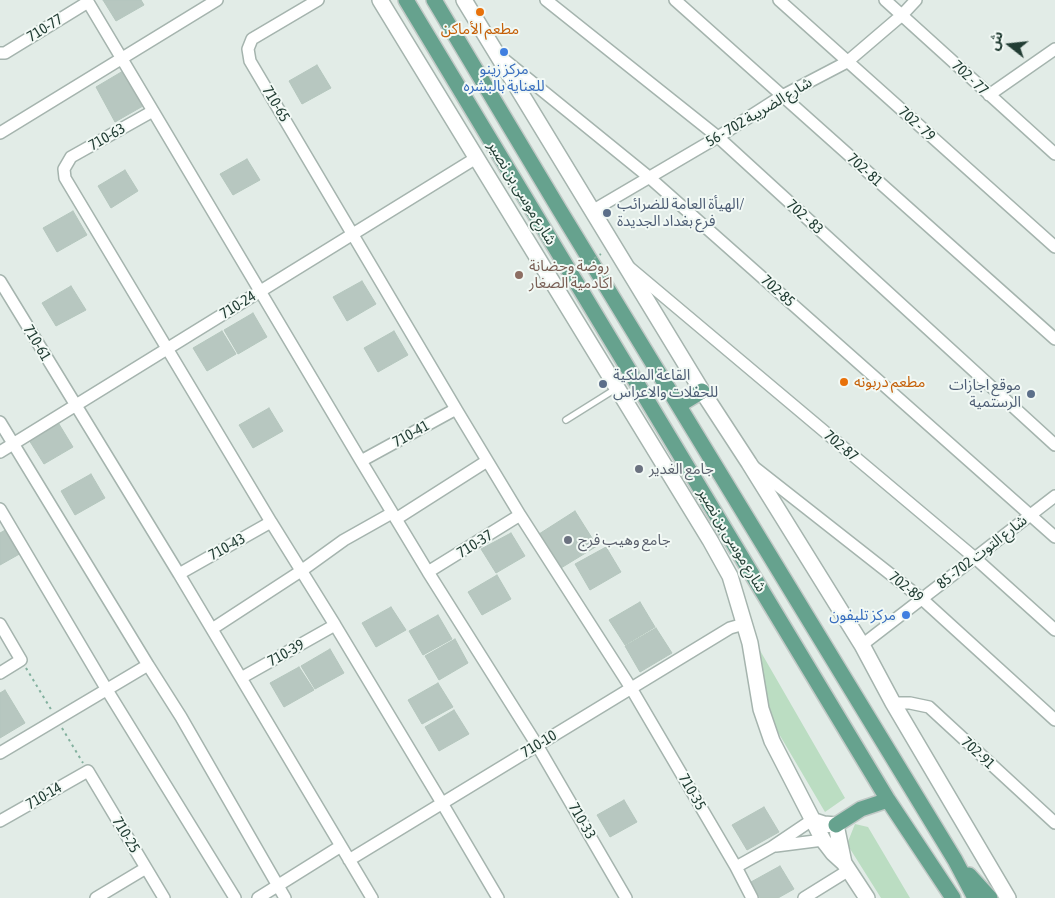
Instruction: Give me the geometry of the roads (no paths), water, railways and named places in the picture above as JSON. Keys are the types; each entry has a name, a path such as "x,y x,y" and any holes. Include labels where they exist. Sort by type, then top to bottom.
{"main road":[{"name":"شارع موسى بن نصير","path":"406,0 888,800 953,898"},
{"name":"شارع موسى بن نصير","path":"434,0 955,860 975,898"},
{"path":"679,405 702,391"},
{"path":"836,825 861,809 888,800"},
{"path":"955,860 990,898"}],"street":[{"path":"0,133 217,0"},
{"name":"710-65","path":"318,0 252,39 248,49 250,61 354,233"},
{"path":"380,0 710,540 730,576 737,626 750,643 761,709 772,740 823,840 847,867 867,898"},
{"path":"464,0 702,391 862,645 893,703 1008,898"},
{"name":"702 - 83","path":"546,0 718,138 1055,445"},
{"name":"702- 81","path":"675,0 1055,339"},
{"name":"702 - 79","path":"779,0 1055,247"},
{"name":"702 - 77","path":"885,0 989,95 1052,147"},
{"name":"شارع الضريبة 702 - 56","path":"592,211 718,138 782,96 847,62 902,15 916,0"},
{"path":"87,1 394,516 537,745"},
{"name":"710-77","path":"0,53 5,53 87,1"},
{"path":"989,95 1055,49"},
{"name":"702-85","path":"494,51 650,178 1055,537"},
{"name":"710-63","path":"153,111 72,157 64,169 65,178 168,348"},
{"name":"710-24","path":"0,452 476,158"},
{"path":"354,233 520,516 631,688"},
{"name":"702-87","path":"626,264 975,558 1055,630"},
{"name":"710-61","path":"2,289 75,406"},
{"path":"168,348 498,898"},
{"path":"75,406 179,574 372,898"},
{"name":"710-41","path":"361,461 456,409"},
{"path":"0,422 181,717 285,898"},
{"path":"212,629 301,571 344,540 394,516 487,461"},
{"name":"702-89","path":"749,463 922,599 1055,720"},
{"name":"شارع التوت 702- 85","path":"862,645 1055,496"},
{"path":"0,509 106,690 235,898"},
{"name":"710-37","path":"428,572 520,516"},
{"name":"710-43","path":"179,574 271,522"},
{"path":"0,624 21,660 0,673"},
{"name":"710-39","path":"241,678 335,626"},
{"name":"710-10","path":"349,860 631,688 737,626"},
{"path":"0,753 148,665"},
{"name":"710-35","path":"631,688 736,867 751,898"},
{"name":"702-91","path":"893,703 910,702 929,707 1055,823"},
{"name":"710-33","path":"537,745 626,898"},
{"name":"710-14","path":"0,821 88,771"},
{"name":"710-25","path":"88,771 164,898"},
{"path":"812,820 836,825 847,867"},
{"path":"736,867 812,820"},
{"path":"772,846 823,840"},
{"path":"258,898 341,846"},
{"path":"804,898 847,867"},
{"path":"96,898 146,868"}],"lane":[{"path":"566,420 617,388"}],"place":[{"name":"مطعم الأماكن","path":"480,12"},
{"name":"مركز زينو للعناية بالبشره","path":"504,52"},
{"name":"الهيأة العامة للضرائب/ فرع بغداد الجديدة","path":"607,213"},
{"name":"روضة وحضانة اكادمية الصغار","path":"519,275"},
{"name":"مطعم دربونه","path":"844,382"},
{"name":"القاعة الملكية للحفلات والاعراس","path":"603,384"},
{"name":"موقع اجازات الرستمية","path":"1031,394"},
{"name":"جامع الغدير","path":"639,469"},
{"name":"جامع وهيب فرج","path":"568,540"},
{"name":"مركز تليفون","path":"906,615"}]}
